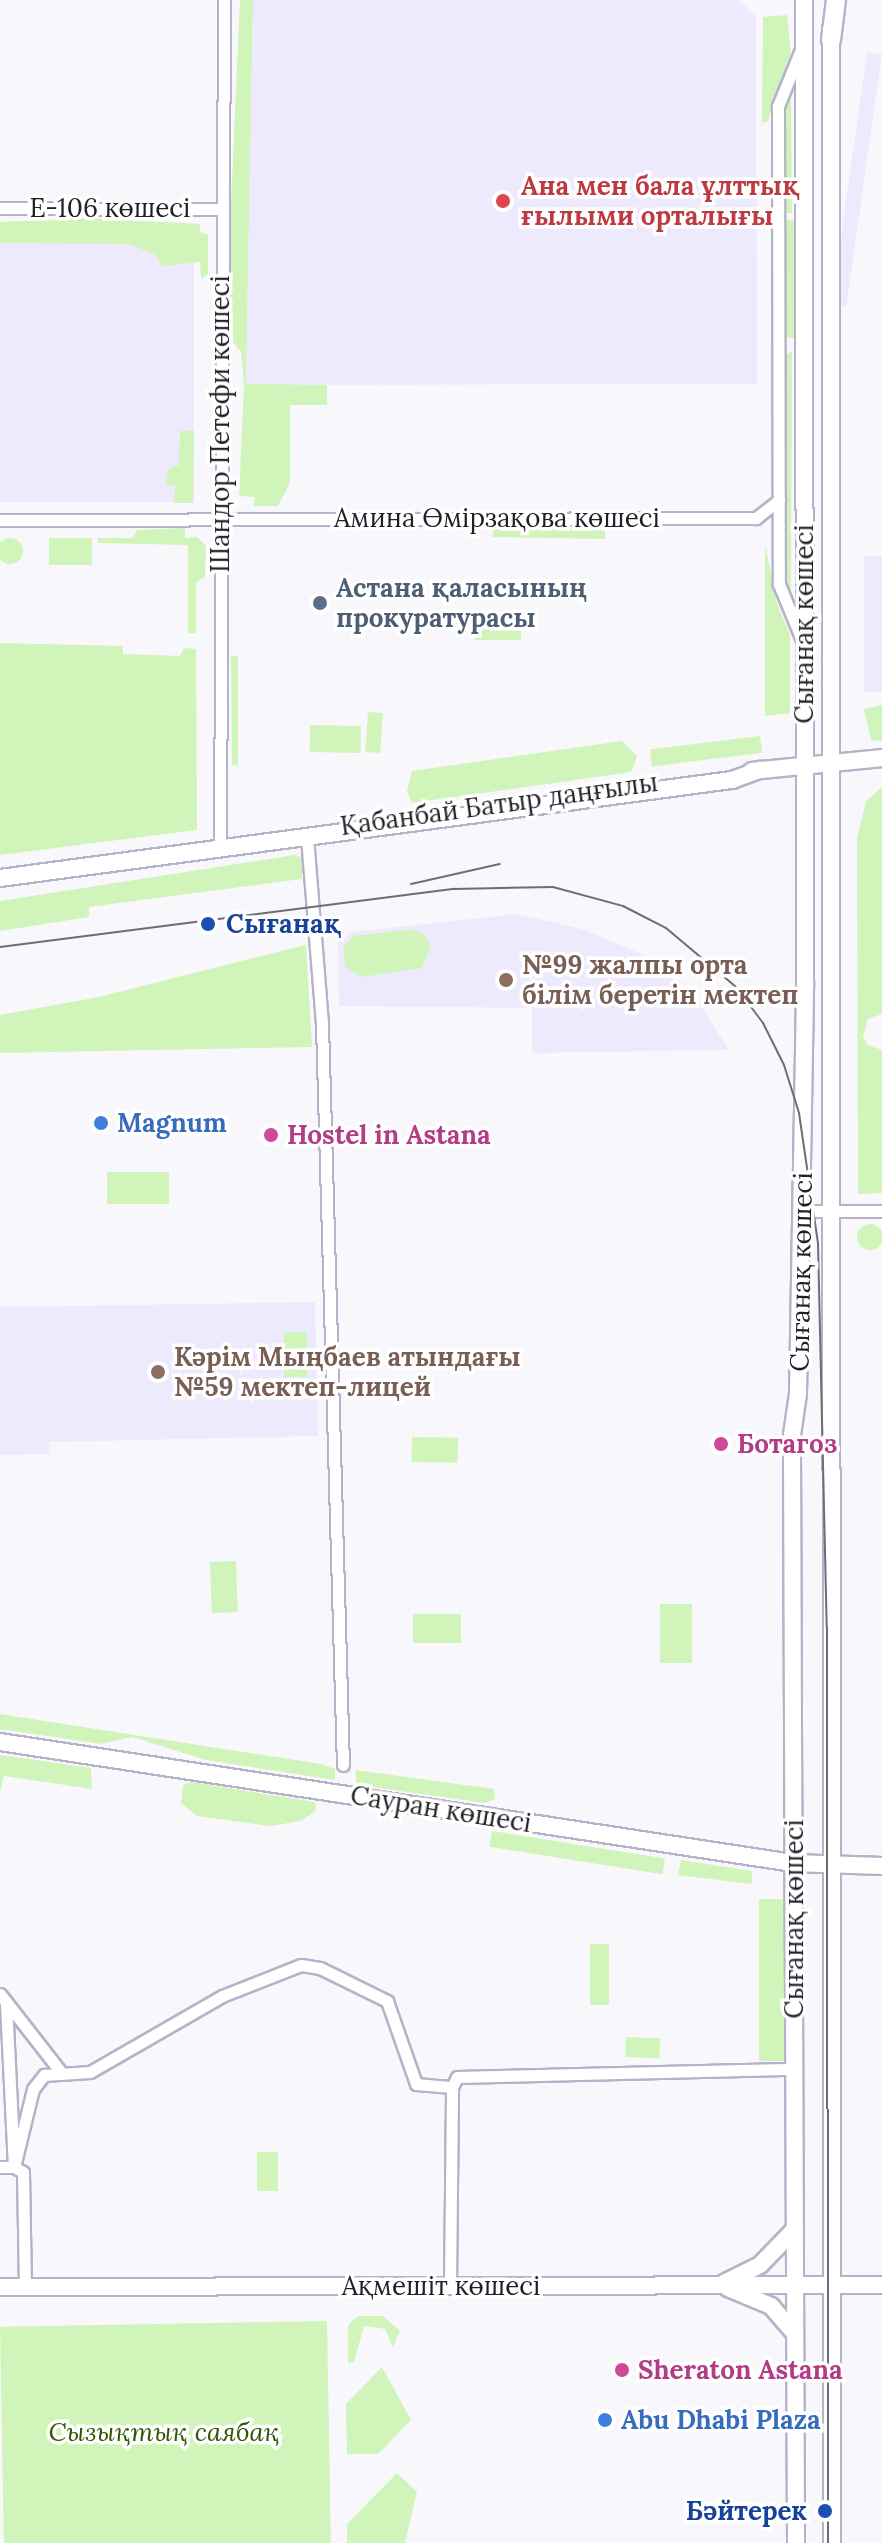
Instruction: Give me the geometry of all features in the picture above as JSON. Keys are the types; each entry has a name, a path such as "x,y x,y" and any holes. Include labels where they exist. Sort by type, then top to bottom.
{"main road":[{"name":"Сығанақ көшесі","path":"796,2543 792,1435 798,1394 803,1211 804,0"},
{"path":"831,40 833,0"},
{"name":"Сығанақ көшесі","path":"831,40 832,2543"},
{"path":"802,178 817,188 830,180"},
{"path":"803,253 814,244 831,254"},
{"name":"Қабанбай Батыр даңғылы","path":"240,845 249,839 401,817 760,770 882,758"},
{"name":"Қабанбай Батыр даңғылы","path":"0,878 732,780 760,770"},
{"name":"Сауран көшесі","path":"0,1742 793,1863 882,1866"},
{"path":"719,2285 760,2265 795,2229"},
{"path":"719,2285 771,2306 793,2331"},
{"name":"Ақмешіт көшесі","path":"0,2287 882,2285"}],"street":[{"name":"Шандор Петефи көшесі","path":"220,848 224,0"},
{"path":"803,43 778,106 779,584 805,646"},
{"name":"Е-106 көшесі","path":"0,208 221,209"},
{"path":"779,500 752,518 771,529 779,549"},
{"name":"Амина Өмірзақова көшесі","path":"0,520 752,518"},
{"path":"307,837 322,1024 343,1765"},
{"path":"803,1211 882,1211"},
{"path":"14,2167 33,2089 44,2075 90,2072 222,1996 301,1965 320,1968 387,2001 416,2084 452,2087"},
{"path":"3,1999 61,2072"},
{"path":"3,1999 14,2167"},
{"path":"450,2286 452,2087 462,2075 795,2069"},
{"path":"0,2167 14,2167 23,2172 25,2287"}],"shaded area":[{"name":"Ана мен бала ұлттық ғылыми орталығы","path":"253,0 739,0 756,17 757,384 246,385"},
{"path":"867,52 882,54 846,307 832,305"},
{"path":"0,232 194,232 194,502 0,502"},
{"path":"864,556 882,556 882,692 864,692"},
{"name":"№99 жалпы орта білім беретін мектеп","path":"518,914 585,930 647,956 699,1003 729,1050 532,1053 532,1008 339,1006 338,942 352,932"},
{"name":"Кәрім Мыңбаев атындағы №59 мектеп-лицей","path":"315,1302 318,1436 49,1442 50,1454 0,1455 0,1307"}],"green space":[{"path":"240,0 253,0 246,384 327,385 327,405 290,405 290,483 278,506 253,506 255,497 239,496 244,384 241,352 233,342 230,225"},
{"path":"787,15 791,53 768,121 762,123 763,17"},
{"path":"791,89 792,213 782,213 784,108"},
{"path":"87,218 200,224 200,232 208,235 208,274 201,279 200,262 162,266 155,255 130,244 0,243 0,222"},
{"path":"784,220 794,220 794,338 784,338"},
{"path":"792,351 791,596 782,576 782,357"},
{"path":"194,430 193,503 174,503 175,486 166,485 168,469 179,465 180,431"},
{"path":"493,526 605,528 605,539 493,537"},
{"path":"185,528 185,538 197,537 206,546 205,577 196,582 196,633 188,633 188,545 98,543 98,538 132,538 137,530"},
{"path":"10,538 19,542 23,551 19,560 10,564 1,560 -3,551 1,542"},
{"path":"49,538 92,538 92,565 49,565"},
{"path":"765,545 777,603 790,635 790,713 765,716"},
{"path":"475,613 521,613 521,640 475,640"},
{"path":"0,643 123,646 123,654 180,656 184,648 196,649 197,830 0,855"},
{"path":"231,655 238,657 238,766 232,765"},
{"path":"882,705 882,741 871,740 864,709"},
{"path":"368,712 383,713 380,753 365,752"},
{"path":"310,725 361,726 361,753 310,752"},
{"path":"760,736 762,753 652,766 650,750"},
{"path":"622,741 637,756 631,772 412,803 407,791 412,771"},
{"path":"882,787 882,1014 868,1019 863,1037 868,1045 882,1050 882,1193 858,1194 857,838 866,801"},
{"path":"295,855 302,858 302,879 89,907 89,917 0,931 0,901"},
{"path":"411,929 425,935 431,947 422,968 361,977 346,967 343,948 353,936"},
{"path":"306,945 312,1047 0,1053 0,1015 99,997"},
{"path":"107,1172 169,1172 169,1204 107,1204"},
{"path":"870,1224 879,1228 883,1237 879,1246 870,1250 861,1246 857,1237 861,1228"},
{"path":"284,1332 307,1332 307,1377 284,1377"},
{"path":"412,1437 458,1438 458,1463 412,1462"},
{"path":"236,1561 238,1612 212,1613 210,1562"},
{"path":"660,1604 692,1604 692,1663 660,1663"},
{"path":"413,1614 461,1614 461,1643 413,1643"},
{"path":"0,1714 321,1764 335,1769 335,1780 206,1760 132,1737 101,1744 0,1729"},
{"path":"0,1755 91,1768 92,1789 4,1776 0,1792"},
{"path":"355,1770 494,1789 495,1799 485,1803 357,1785"},
{"path":"191,1782 315,1802 316,1811 300,1821 271,1826 197,1816 181,1803 183,1785"},
{"path":"492,1831 665,1858 662,1874 489,1847"},
{"path":"681,1860 752,1871 752,1884 678,1875"},
{"path":"759,1899 787,1899 787,2061 759,2061"},
{"path":"590,1944 609,1944 609,2005 590,2005"},
{"path":"626,2037 660,2038 659,2058 625,2057"},
{"path":"257,2152 278,2152 278,2191 257,2191"},
{"path":"358,2316 383,2316 400,2331 393,2348 385,2329 364,2326 354,2362 348,2363 348,2325"},
{"name":"Сызықтық саябақ","path":"327,2321 331,2543 4,2543 0,2327"},
{"path":"382,2367 411,2420 378,2454 347,2454 346,2404"},
{"path":"397,2473 417,2492 405,2543 347,2543 347,2524"}],"tram line":[{"path":"411,884 500,864"},
{"path":"0,947 454,889 553,887 623,906 666,928 736,987 763,1023 784,1065 799,1113 818,1243 827,1627 828,2543"}],"place":[{"name":"Ана мен бала ұлттық ғылыми орталығы","path":"503,201"},
{"name":"Астана қаласының прокуратурасы","path":"320,603"},
{"name":"Сығанақ","path":"208,924"},
{"name":"№99 жалпы орта білім беретін мектеп","path":"506,980"},
{"name":"Magnum","path":"101,1123"},
{"name":"Hostel in Astana","path":"271,1135"},
{"name":"Кәрім Мыңбаев атындағы №59 мектеп-лицей","path":"158,1372"},
{"name":"Ботагоз","path":"721,1444"},
{"name":"Sheraton Astana","path":"622,2370"},
{"name":"Abu Dhabi Plaza","path":"605,2420"},
{"name":"Бәйтерек","path":"825,2511"}]}
